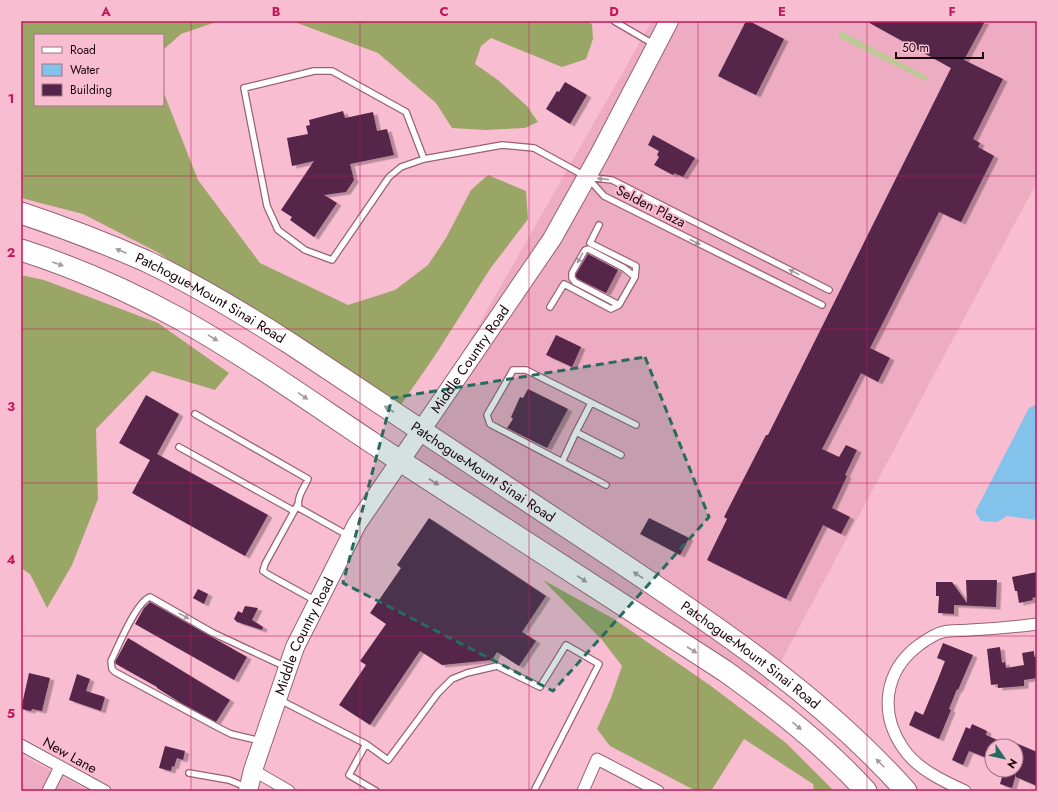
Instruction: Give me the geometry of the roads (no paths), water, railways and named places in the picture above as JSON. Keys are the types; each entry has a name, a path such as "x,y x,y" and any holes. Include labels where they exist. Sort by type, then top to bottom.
{"highway":[{"name":"Patchogue-Mount Sinai Road","path":"21,213 80,234 145,261 205,292 257,323 422,430 671,596 772,669 836,721 866,748 906,791"},
{"name":"Patchogue-Mount Sinai Road","path":"21,250 143,299 179,318 249,360 401,461 725,671 762,697 794,723 828,752 866,791"}],"main road":[{"name":"Middle Country Road","path":"251,790 253,770 295,647 357,524 552,239 587,177 669,21"}],"street":[{"path":"965,791 944,781 918,764 903,748 888,714 889,694 892,678 902,661 911,651 930,637 942,632 1017,627 1037,624"},
{"name":"New Lane","path":"21,745 105,791"},
{"path":"582,791 597,759 658,791"},
{"path":"48,791 60,767"},
{"path":"253,770 289,791"}],"lane":[{"path":"614,21 657,46"},
{"path":"424,159 406,112 332,71 314,71 244,88 267,206 278,230 305,250 332,260 389,177 401,167 424,159 502,145 534,148 587,177"},
{"name":"Selden Plaza","path":"587,177 612,180 829,290"},
{"name":"Selden Plaza","path":"587,177 604,196 822,305"},
{"path":"550,307 564,284 611,309 619,305 635,277 636,266 590,243 599,225"},
{"path":"619,305 575,282 572,278 572,273 585,250 588,249 624,268 635,277"},
{"path":"606,485 490,424 487,415 513,370 526,370 636,425"},
{"path":"562,462 591,403"},
{"path":"195,414 308,479 298,504 265,564 264,571 318,602"},
{"path":"576,432 621,455"},
{"path":"179,447 294,511"},
{"path":"298,504 299,508 306,513 350,537"},
{"path":"263,742 231,734 221,729 115,672 112,668 111,661 134,614 145,599 150,597 213,633 288,668"},
{"path":"278,698 366,744 388,760 438,693 452,679 467,673 497,666 540,687 566,645 600,664 534,791"},
{"path":"366,744 349,775 376,791"},
{"path":"189,773 229,780 251,790"}],"water":[{"path":"1037,404 1037,520 1007,516 997,522 981,521 975,512 1029,408"}]}
